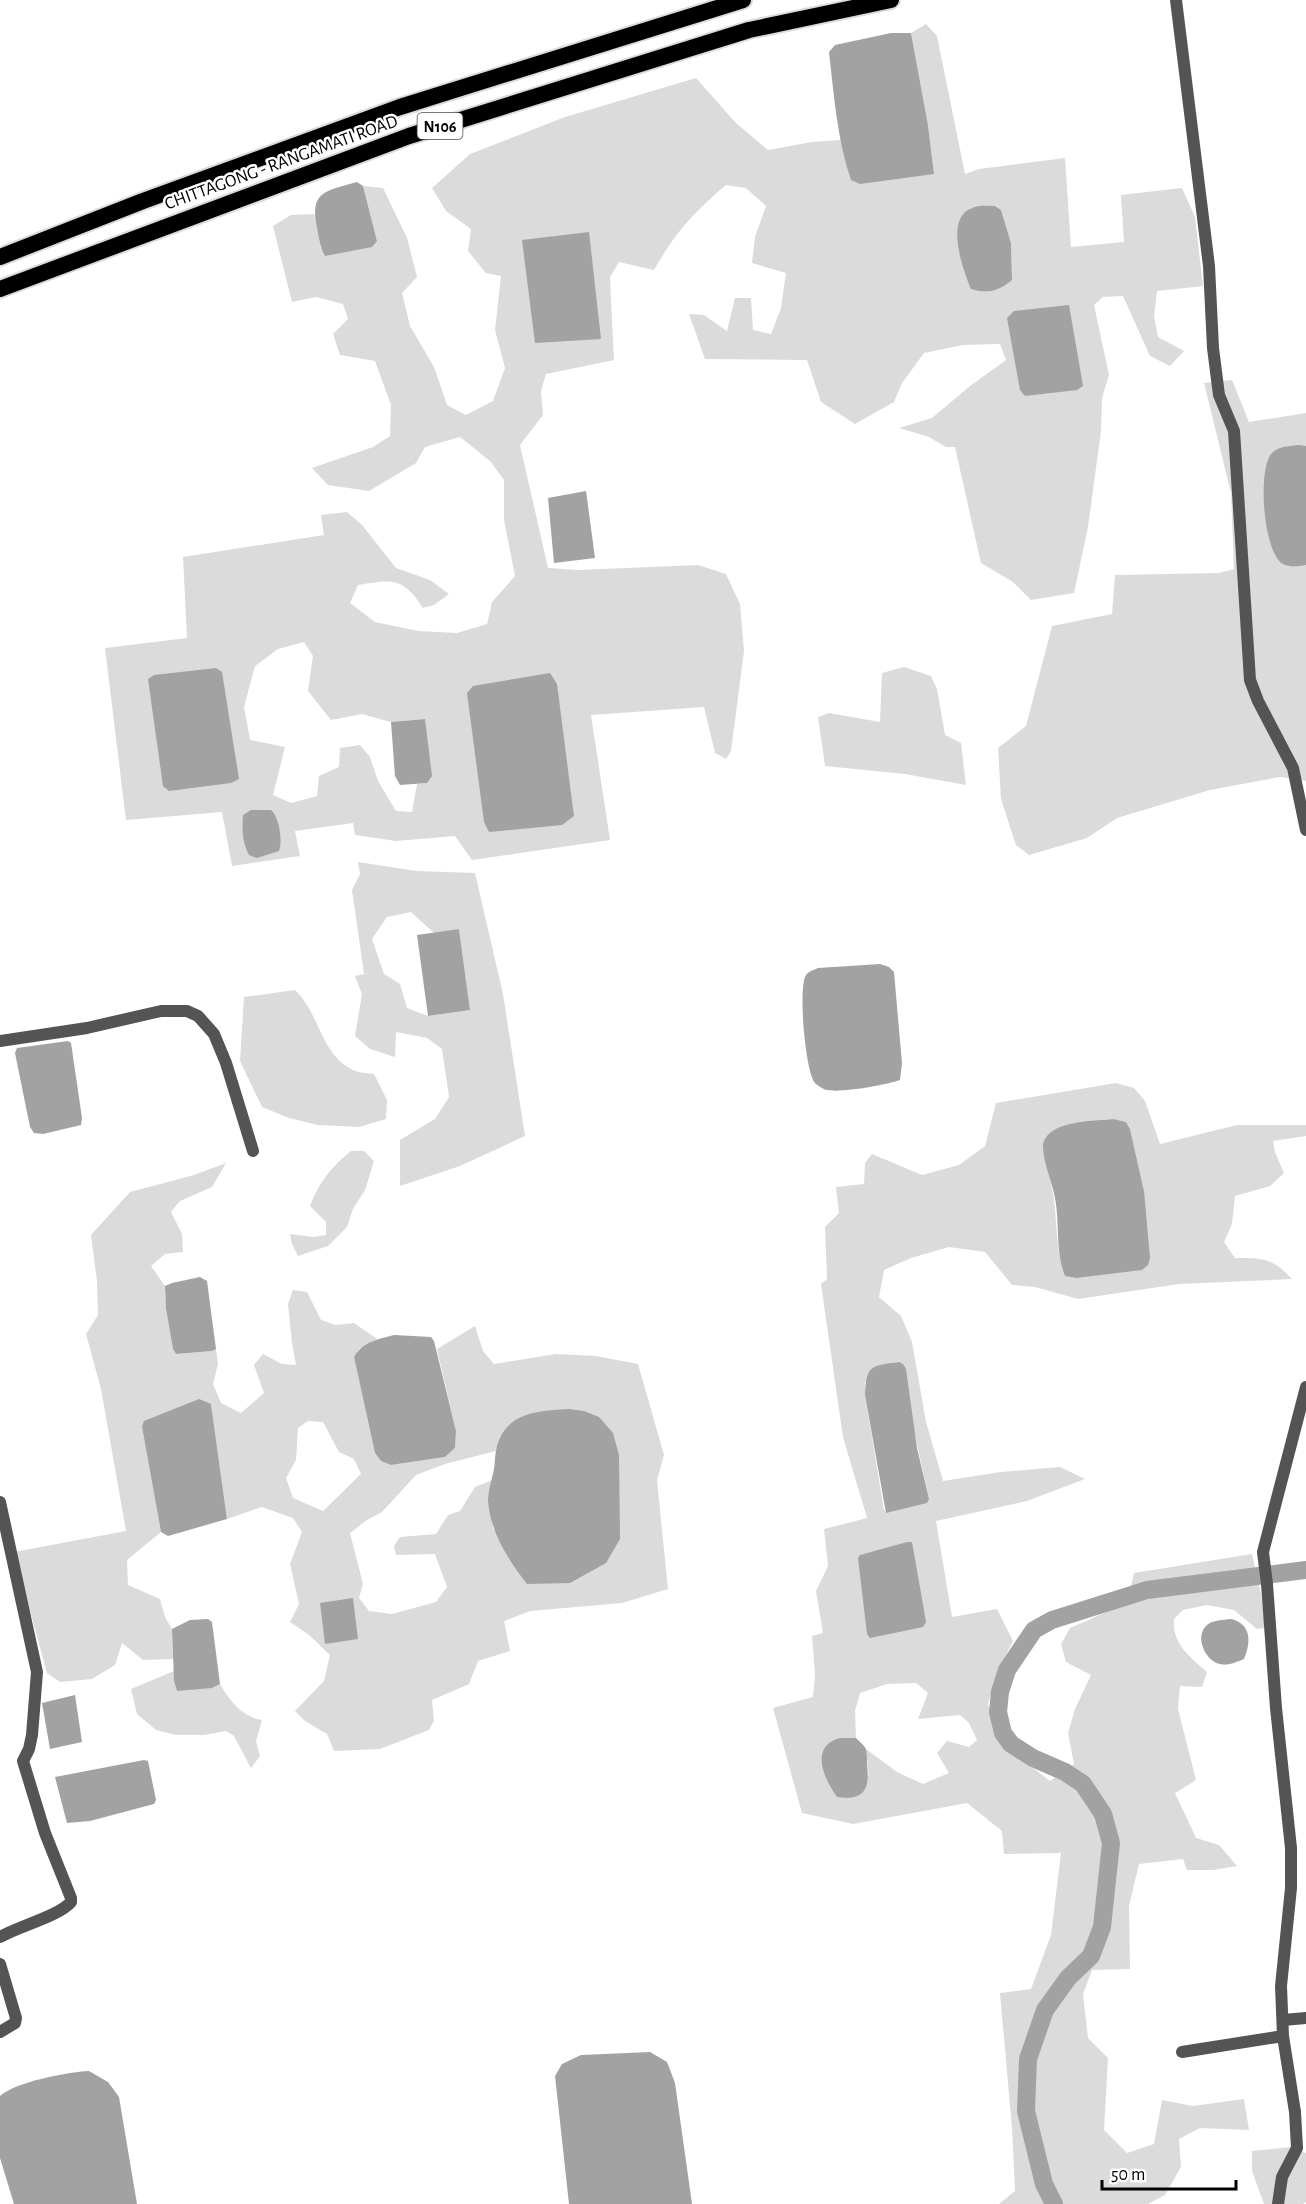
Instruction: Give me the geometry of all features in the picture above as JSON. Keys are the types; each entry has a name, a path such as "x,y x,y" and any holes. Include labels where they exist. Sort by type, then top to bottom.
{"highway":[{"name":"CHITTAGONG - RANGAMATI ROAD","path":"0,257 143,201 400,107 743,0"},
{"name":"CHITTAGONG - RANGAMATI ROAD","path":"0,288 409,136 749,30 891,0"}],"street":[{"path":"1176,0 1209,266 1213,348 1219,395 1234,431 1250,680 1258,701 1293,768 1306,830"},
{"path":"0,1041 87,1028 161,1011 187,1011 198,1016 214,1035 253,1150"},
{"path":"1278,2204 1282,2177 1297,2148 1295,2112 1283,2036 1281,1986 1291,1888 1291,1848 1263,1552 1306,1387"},
{"path":"0,1502 37,1672 32,1735 23,1761 45,1833 71,1902 63,1909 13,1929 0,1937"},
{"path":"0,1964 16,2018 15,2023 0,2032"},
{"path":"1283,2020 1306,2018"},
{"path":"1182,2052 1283,2036"}],"shaded area":[{"path":"926,24 937,36 965,174 979,169 1065,158 1071,247 1124,242 1121,195 1182,188 1195,217 1203,286 1157,291 1154,316 1158,337 1184,351 1170,366 1150,356 1123,296 1103,297 1094,305 1109,375 1102,398 1101,431 1088,527 1074,593 1031,600 1013,582 981,563 955,447 946,447 929,437 899,428 932,418 1006,360 1000,344 963,345 924,353 902,383 894,402 855,424 821,402 807,360 705,359 689,314 704,315 727,331 735,298 751,298 753,330 771,334 781,308 786,273 752,263 755,237 766,206 746,188 726,185 686,224 654,270 619,262 610,277 614,360 546,374 541,391 543,415 520,445 548,568 578,570 698,565 726,574 740,604 744,651 731,751 726,759 715,753 704,707 591,715 610,840 472,860 455,836 396,841 355,835 353,823 295,831 300,856 232,866 222,812 126,820 105,648 187,638 183,557 324,535 321,515 347,512 362,525 396,568 430,580 449,594 434,605 423,608 402,585 380,582 358,585 350,603 375,622 418,631 457,633 487,624 492,602 515,576 504,520 504,480 490,461 460,437 425,447 416,463 369,491 328,485 312,468 373,447 390,436 391,405 375,361 340,355 333,334 348,319 343,304 316,297 292,302 273,226 291,215 314,214 321,248 377,241 363,186 383,188 407,238 417,277 402,293 410,326 434,367 447,405 466,415 493,401 505,368 495,330 501,276 486,273 468,251 471,229 446,211 432,188 470,154 565,117 696,78 736,123 768,150 812,142 841,140 851,180 934,174 928,125 911,33","holes":["995,206 1001,210 1011,243 1012,280 970,208","304,642 313,656 308,691 331,720 362,714 391,722 425,719 427,783 417,784 412,812 396,811 378,781 370,757 360,745 340,748 339,767 319,776 317,796 291,803 273,795 285,747 250,740 244,707 255,666 278,649","550,673 556,684 574,816"]},
{"path":"891,33 911,33 928,125 934,174 860,184 851,180 842,149 829,52 835,45"},
{"path":"357,182 363,186 377,241 372,247 325,256 315,215 318,199 329,190"},
{"path":"995,206 1001,210 1011,243 1012,280 993,290 971,289 960,258 957,233 959,222 972,208"},
{"path":"589,232 601,339 535,343 522,240"},
{"path":"1069,305 1083,386 1077,390 1025,396 1020,390 1007,318 1014,311"},
{"path":"1232,380 1249,422 1306,413 1306,781 1280,777 1210,790 1117,818 1087,838 1029,855 1016,845 1001,799 998,748 1026,726 1052,626 1112,614 1115,575 1219,573 1234,569 1231,493 1204,383"},
{"path":"1306,446 1306,565 1292,566 1283,564 1276,557 1271,544 1264,510 1264,492 1267,462 1272,453 1278,449"},
{"path":"586,491 595,558 554,563 548,498"},
{"path":"904,667 931,676 937,689 945,735 961,743 966,785 905,774 825,766 818,717 829,713 880,722 882,673"},
{"path":"216,668 222,672 239,779 231,783 169,791 163,786 148,679 154,675"},
{"path":"550,673 557,684 574,816 562,825 489,832 484,822 467,693 473,686"},
{"path":"425,719 432,776 427,783 400,785 395,776 391,722"},
{"path":"251,810 271,810 274,813 280,829 279,851 257,858 249,855 244,840 243,815"},
{"path":"358,862 417,871 475,873 503,994 525,1136 460,1166 400,1186 400,1140 435,1119 449,1097 442,1049 427,1038 396,1032 395,1057 370,1049 355,1036 362,994 355,976 364,974 352,890 360,874","holes":["411,912 434,933 459,929 470,1010 428,1016 407,1008 400,984 384,974 372,939 387,917"]},
{"path":"459,929 470,1010 428,1016 417,935"},
{"path":"880,964 889,967 894,972 902,1063 900,1080 853,1089 834,1091 824,1089 815,1083 808,1063 803,1011 806,975 818,968"},
{"path":"295,990 310,1010 326,1043 341,1062 356,1071 374,1074 387,1100 386,1119 359,1127 318,1125 289,1118 262,1107 240,1061 244,997"},
{"path":"68,1041 71,1043 82,1118 81,1125 43,1134 34,1133 30,1127 15,1053 17,1048"},
{"path":"1116,1083 1134,1088 1145,1101 1160,1144 1237,1125 1306,1125 1306,1136 1273,1141 1284,1173 1270,1186 1235,1196 1232,1224 1224,1242 1235,1258 1253,1258 1273,1263 1292,1279 1179,1284 1078,1299 1035,1287 1012,1285 985,1252 949,1247 911,1258 884,1270 879,1297 901,1316 912,1342 926,1422 943,1481 1001,1472 1060,1467 1085,1479 1027,1501 936,1521 952,1617 997,1609 1013,1641 1000,1667 988,1704 997,1736 1050,1781 1074,1764 1068,1733 1075,1709 1091,1675 1066,1662 1061,1644 1070,1628 1127,1603 1134,1573 1252,1554 1261,1594 1265,1628 1257,1629 1234,1610 1207,1605 1183,1610 1174,1619 1174,1628 1179,1643 1207,1672 1202,1687 1180,1686 1178,1709 1196,1780 1175,1793 1196,1838 1219,1845 1237,1866 1213,1870 1187,1870 1183,1859 1139,1864 1129,1906 1130,1969 1092,1970 1083,1994 1088,2038 1108,2058 1104,2130 1127,2153 1154,2144 1162,2100 1193,2106 1244,2099 1249,2130 1200,2128 1179,2139 1181,2167 1165,2195 1148,2204 999,2204 1015,2191 1000,1993 1031,1989 1051,1935 1061,1853 1004,1854 1002,1831 967,1803 853,1824 802,1813 773,1708 813,1697 815,1675 812,1636 823,1633 816,1591 828,1566 824,1529 867,1518 843,1437 821,1284 827,1279 825,1227 839,1213 836,1187 864,1184 865,1163 872,1154 922,1175 959,1165 985,1146 996,1103","holes":["1114,1119 1126,1122 1130,1129 1144,1191 1076,1278 1066,1276 1059,1253 1050,1180 1100,1120","899,1362 929,1499 886,1512 865,1395 865,1382 892,1363","916,1683 928,1693 918,1719 960,1715 969,1723 977,1740 969,1747 947,1741 937,1753 949,1773 923,1784 897,1772 866,1749 869,1776 840,1738 856,1738 855,1711 860,1693 887,1684"]},
{"path":"1114,1119 1126,1122 1130,1129 1144,1191 1150,1258 1148,1265 1142,1270 1076,1278 1065,1276 1060,1257 1055,1198 1043,1148 1045,1139 1060,1127"},
{"path":"351,1151 364,1151 374,1161 365,1190 353,1209 347,1227 328,1246 298,1256 290,1234 313,1237 326,1235 326,1222 310,1206 327,1175"},
{"path":"226,1163 212,1187 180,1201 171,1212 182,1234 183,1252 165,1254 151,1266 165,1286 166,1309 173,1349 176,1354 216,1349 218,1364 213,1384 221,1403 241,1413 264,1393 254,1365 263,1354 282,1364 296,1365 288,1304 293,1290 307,1292 321,1320 336,1325 354,1323 377,1339 359,1349 354,1357 375,1453 381,1461 391,1465 445,1457 455,1448 456,1431 437,1349 475,1326 483,1351 494,1364 556,1354 596,1356 638,1364 664,1455 657,1480 668,1589 622,1603 530,1611 504,1621 510,1651 478,1661 469,1684 432,1700 434,1721 429,1730 380,1749 334,1751 327,1734 305,1721 295,1711 324,1681 330,1655 309,1635 290,1622 299,1604 290,1564 302,1532 293,1518 262,1507 227,1519 211,1404 142,1427 161,1532 127,1560 128,1585 160,1599 165,1617 172,1629 173,1659 143,1660 122,1643 115,1665 92,1679 60,1682 47,1673 14,1552 126,1531 101,1389 86,1334 98,1315 97,1281 91,1235 130,1192 194,1175","holes":["308,1421 323,1422 339,1452 354,1459 361,1474 323,1511 293,1498 286,1478 296,1460 298,1428","497,1445 494,1532 488,1499 492,1480 475,1487 460,1511 448,1515 436,1534 400,1537 394,1546 396,1555 435,1554 447,1587 436,1602 392,1614 369,1611 359,1598 363,1584 350,1533 382,1512 416,1475 445,1464 496,1451"]},
{"path":"200,1277 207,1281 216,1349 176,1354 173,1349 166,1309 165,1286"},
{"path":"394,1335 431,1337 434,1341 456,1431 455,1448 445,1457 391,1465 381,1461 375,1453 354,1357 366,1345"},
{"path":"899,1362 906,1369 917,1448 929,1499 927,1503 886,1513 865,1395 867,1377 872,1368"},
{"path":"199,1399 211,1404 227,1519 168,1536 161,1532 142,1427 144,1421"},
{"path":"569,1409 584,1411 599,1417 613,1433 619,1455 620,1539 606,1563 570,1583 527,1584 502,1546 490,1513 488,1497 496,1449 502,1434 517,1419 536,1412"},
{"path":"912,1542 926,1622 923,1627 870,1638 867,1634 858,1558 860,1555"},
{"path":"353,1598 358,1639 325,1644 320,1603"},
{"path":"208,1619 212,1622 220,1684 212,1688 177,1691 174,1681 172,1629 190,1620"},
{"path":"1231,1619 1243,1625 1248,1635 1248,1647 1244,1659 1229,1664 1220,1664 1206,1653 1201,1635 1209,1623"},
{"path":"174,1671 174,1681 212,1688 220,1684 237,1707 248,1716 262,1720 256,1741 260,1756 251,1768 234,1736 226,1731 204,1735 176,1735 156,1730 137,1714 131,1689"},
{"path":"75,1695 82,1742 50,1749 42,1703"},
{"path":"840,1738 856,1738 866,1749 868,1780 864,1791 854,1797 837,1797 824,1773 822,1755 825,1748 830,1742"},
{"path":"148,1761 156,1800 154,1804 90,1821 67,1823 55,1777"},
{"path":"650,2052 667,2062 675,2083 692,2204 569,2204 555,2076 562,2064 581,2055"},
{"path":"89,2071 108,2082 119,2097 137,2204 14,2204 0,2158 0,2096 29,2082 68,2073"},
{"path":"1291,2147 1306,2153 1306,2202 1303,2204 1264,2204 1252,2171 1252,2151"}],"waterway":[{"path":"1054,2204 1044,2184 1026,2111 1028,2059 1045,2010 1068,1978 1091,1956 1102,1927 1111,1843 1103,1814 1083,1784 1011,1744 1003,1733 998,1712 1000,1692 1007,1670 1034,1630 1052,1620 1147,1590 1306,1570"}]}
